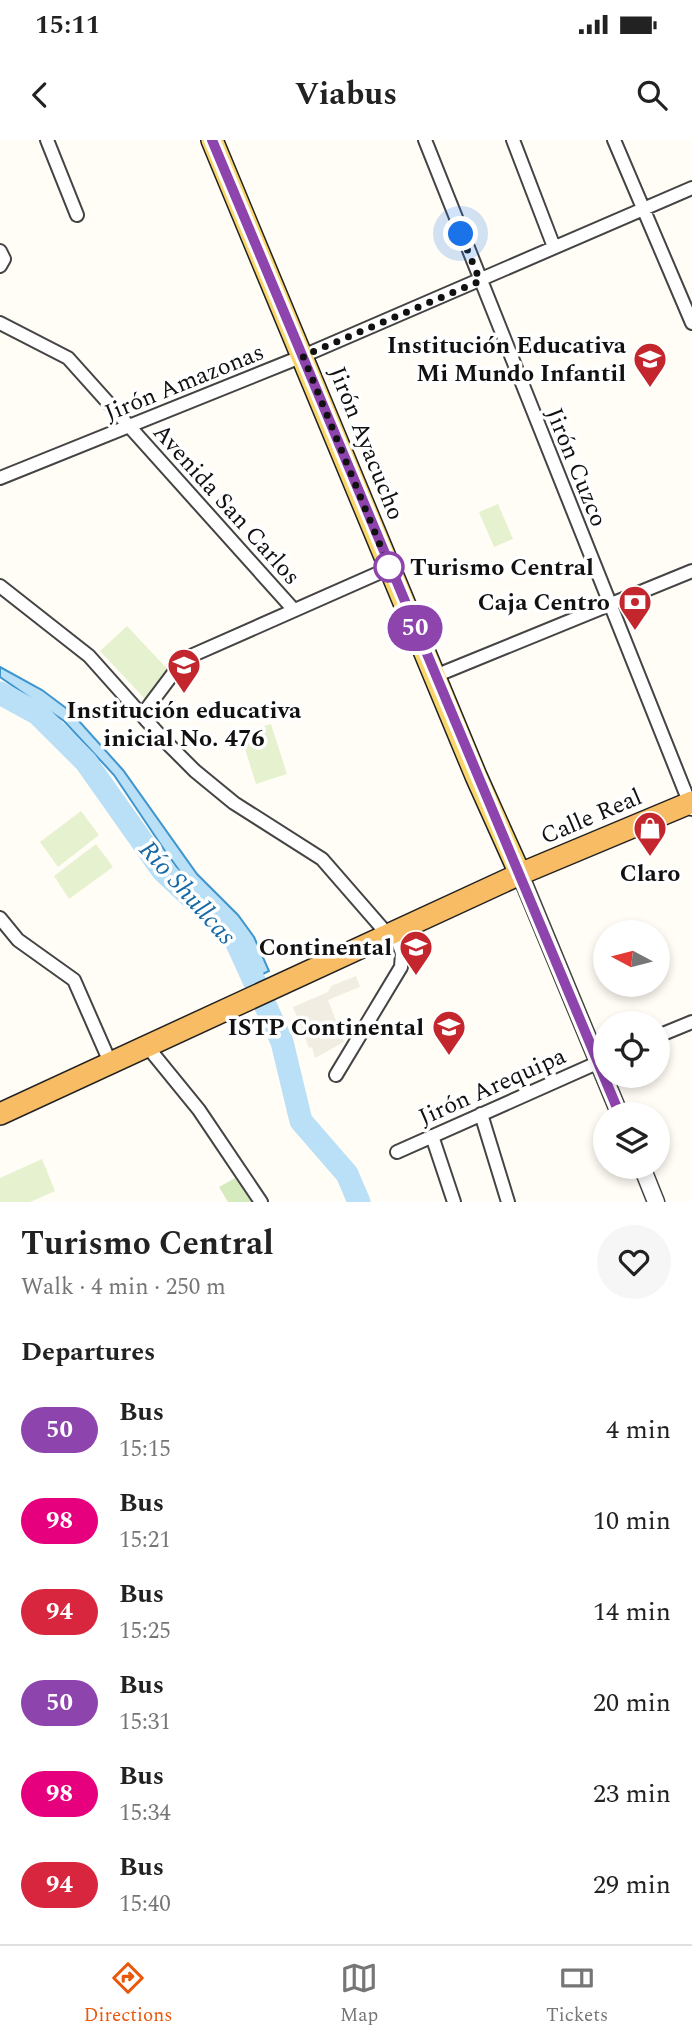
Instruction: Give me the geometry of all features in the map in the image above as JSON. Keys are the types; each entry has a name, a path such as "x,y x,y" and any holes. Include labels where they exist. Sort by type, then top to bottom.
{"highway":[{"name":"Calle Real","path":"0,1114 520,874 691,805"}],"main road":[{"name":"Jirón Ayacucho","path":"212,140 520,874"}],"street":[{"path":"47,140 77,215"},
{"name":"Jirón Cuzco","path":"425,140 691,805"},
{"path":"513,140 555,247"},
{"path":"614,140 692,323"},
{"name":"Jirón Amazonas","path":"0,478 303,356 692,188"},
{"path":"0,251 4,258 0,266"},
{"name":"Avenida San Carlos","path":"0,323 68,358 294,610"},
{"path":"142,715 184,659 390,568"},
{"path":"435,676 692,571"},
{"path":"0,586 89,656 195,772 234,803 322,859 402,953 401,967 336,1075"},
{"name":"Jirón Ayacucho","path":"520,874 593,1042"},
{"path":"0,918 18,940 74,980 110,1062"},
{"path":"670,1031 692,1022"},
{"path":"146,1045 199,1110 261,1202"},
{"name":"Jirón Arequipa","path":"397,1152 593,1064"},
{"path":"481,1114 508,1202"},
{"path":"432,1136 454,1202"},
{"path":"647,1179 656,1202"}],"green space":[{"path":"498,504 513,539 494,547 479,512"},
{"path":"127,626 173,675 146,700 100,651"},
{"path":"271,724 287,774 256,784 240,733"},
{"path":"81,811 99,835 58,867 40,842"},
{"path":"96,844 113,867 69,899 54,876"},
{"path":"42,1159 55,1191 30,1202 0,1202 0,1178"},
{"path":"235,1178 252,1202 228,1202 219,1187"}],"shaded area":[{"path":"356,976 360,987 328,1000 344,1042 315,1058 293,1007"}],"water":[{"path":"0,667 42,690 70,711 123,770 197,874 238,915 254,937 269,971 257,977 165,851 114,775 64,721 0,677"}],"waterway":[{"name":"Río Shullcas","path":"0,693 38,714 86,762 163,871 235,939 282,1042 301,1121 347,1174 359,1202"}],"bus line":[{"name":"50","path":"212,140 615,1102"}],"place":[{"name":"Institución Educativa Mi Mundo Infantil","path":"650,389"},
{"name":"Turismo Central","path":"389,567"},
{"name":"Caja Centro","path":"635,632"},
{"name":"Institución educativa inicial No. 476","path":"184,695"},
{"name":"Claro","path":"650,858"},
{"name":"Continental","path":"416,977"},
{"name":"ISTP Continental","path":"449,1057"}],"route":[{"path":"389,567 303,356 480,281 461,234"}]}
